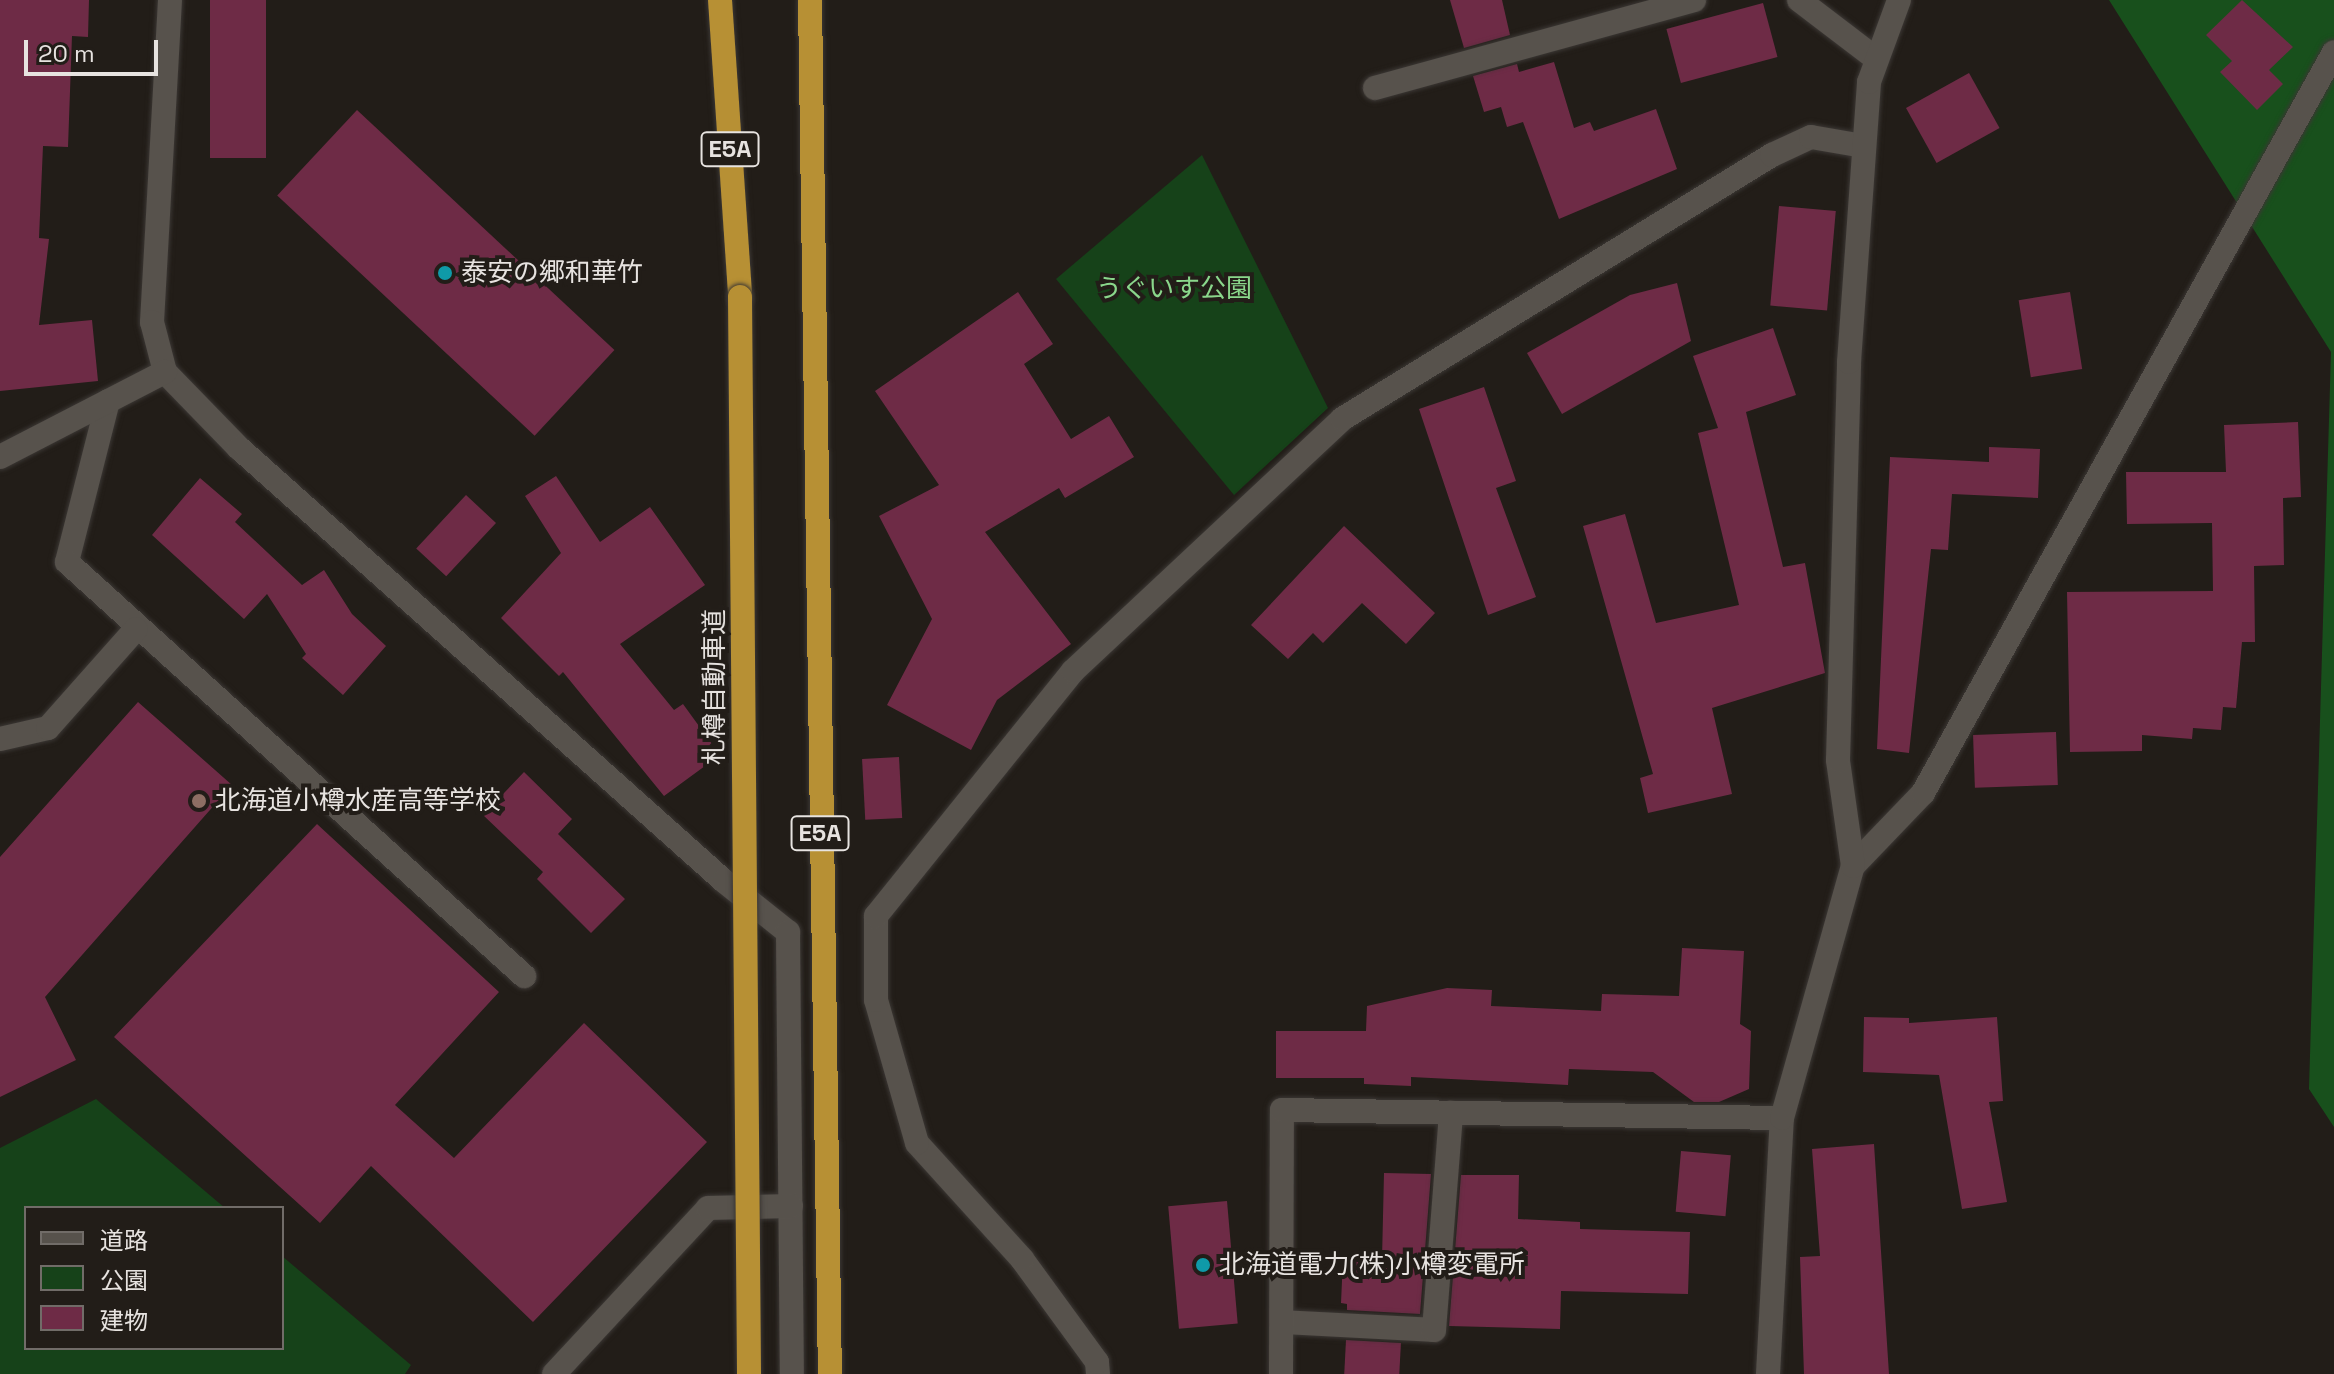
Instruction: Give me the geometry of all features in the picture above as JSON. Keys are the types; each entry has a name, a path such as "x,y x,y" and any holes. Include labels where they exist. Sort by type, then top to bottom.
{"highway":[{"name":"札樽自動車道","path":"720,0 740,297 749,1374"},
{"name":"E5A","path":"810,0 810,293 830,1374"}],"street":[{"path":"170,0 152,322 165,372 263,470 724,881 788,932 792,1374"},
{"path":"1375,88 1694,0"},
{"path":"1799,0 1875,58"},
{"path":"1768,1374 1782,1118 1853,866 1838,760 1849,362 1863,146 1875,58 1899,0"},
{"path":"1853,866 1923,793 2334,52"},
{"path":"1098,1374 1097,1362 1022,1259 917,1143 876,1000 876,916 1073,671 1342,419 1772,155 1811,137 1863,146"},
{"path":"0,457 165,372"},
{"path":"108,401 67,562 136,629 524,976"},
{"path":"0,739 48,728 136,629"},
{"path":"1281,1374 1282,1110 1782,1118"},
{"path":"1282,1322 1434,1330 1451,1113"},
{"path":"554,1374 708,1208 791,1206"}],"green space":[{"path":"2109,0 2334,0 2334,1127 2309,1089 2331,352"},
{"name":"うぐいす公園","path":"1202,155 1328,408 1234,495 1056,279"},
{"path":"96,1099 223,1206 24,1206 24,1350 284,1350 284,1258 411,1365 405,1374 0,1374 0,1148"}],"building":[{"path":"0,0 89,0 88,37 72,36 68,147 43,146 39,238 49,239 39,325 92,320 98,381 0,391"},
{"path":"210,0 266,0 266,158 210,158"},
{"path":"1450,0 1502,0 1510,35 1464,48"},
{"path":"2242,0 2293,47 2269,70 2283,84 2257,110 2220,72 2232,61 2206,35"},
{"path":"1763,3 1777,57 1681,83 1666,29"},
{"path":"1554,62 1574,128 1590,122 1594,131 1656,109 1677,169 1559,219 1523,122 1507,127 1501,107 1484,112 1473,76 1517,64 1519,72"},
{"path":"1969,73 2000,128 1937,163 1906,108"},
{"name":"泰安の郷和華竹","path":"357,110 614,350 535,436 277,196"},
{"path":"1779,206 1836,211 1827,311 1770,306"},
{"path":"1677,283 1691,341 1562,414 1527,353 1630,295"},
{"path":"1018,292 1053,344 1024,364 1071,439 1109,416 1134,457 1065,498 1059,488 985,532 1071,644 997,700 971,750 887,705 932,619 879,516 939,485 875,391"},
{"path":"2070,292 2082,369 2031,377 2019,300"},
{"path":"1773,328 1796,395 1746,412 1783,567 1805,563 1825,673 1712,708 1732,794 1648,813 1640,778 1653,774 1583,526 1625,514 1656,623 1739,605 1698,433 1718,428 1693,356"},
{"path":"1484,387 1516,481 1496,488 1536,597 1488,615 1419,409"},
{"path":"2298,422 2301,497 2283,498 2284,565 2254,566 2255,642 2242,642 2236,708 2223,707 2221,730 2193,728 2192,739 2142,735 2142,751 2070,752 2067,592 2213,591 2212,523 2127,524 2126,472 2226,472 2224,425"},
{"path":"1989,447 2040,449 2038,498 1952,494 1948,550 1931,549 1909,753 1877,749 1890,457 1989,462"},
{"path":"556,476 600,542 650,507 705,585 620,644 674,710 683,704 720,755 664,796 563,672 559,676 501,618 561,553 525,496"},
{"path":"200,478 242,514 235,522 302,585 324,570 352,614 386,646 343,695 302,658 306,654 267,594 244,619 152,535"},
{"path":"466,495 496,523 446,576 416,548"},
{"path":"1344,526 1435,613 1406,644 1362,603 1323,643 1313,633 1288,659 1251,625"},
{"path":"138,702 232,785 45,997 76,1060 0,1097 0,857"},
{"path":"2056,732 2058,785 1975,788 1973,735"},
{"path":"899,757 902,818 865,820 862,759"},
{"path":"524,772 572,819 558,834 625,899 591,933 537,879 543,872 483,815"},
{"path":"317,824 499,992 395,1105 454,1158 584,1023 707,1142 533,1322 371,1166 320,1223 114,1037"},
{"path":"1682,948 1744,951 1740,1024 1751,1031 1749,1089 1719,1102 1694,1102 1653,1072 1569,1069 1568,1085 1411,1077 1411,1086 1364,1084 1364,1078 1276,1078 1276,1031 1366,1031 1367,1006 1447,988 1492,990 1491,1006 1601,1011 1602,994 1679,996"},
{"path":"1864,1017 1909,1018 1909,1023 1997,1017 2003,1101 1989,1102 2007,1202 1962,1209 1939,1075 1863,1072"},
{"path":"1874,1144 1889,1374 1804,1374 1800,1257 1820,1256 1812,1149"},
{"path":"1681,1151 1731,1155 1725,1216 1676,1212"},
{"path":"1384,1173 1431,1174 1420,1314 1347,1310 1347,1304 1341,1303 1343,1258 1382,1259"},
{"path":"1461,1175 1519,1175 1518,1219 1580,1222 1580,1229 1690,1232 1688,1294 1561,1291 1560,1329 1449,1326"},
{"name":"北海道電力(株)小樽変電所","path":"1227,1201 1238,1324 1179,1329 1168,1206"},
{"path":"1346,1340 1401,1343 1399,1374 1344,1374"}],"place":[{"name":"泰安の郷和華竹","path":"445,273"},
{"name":"北海道小樽水産高等学校","path":"199,801"},
{"name":"北海道電力(株)小樽変電所","path":"1203,1265"}]}
